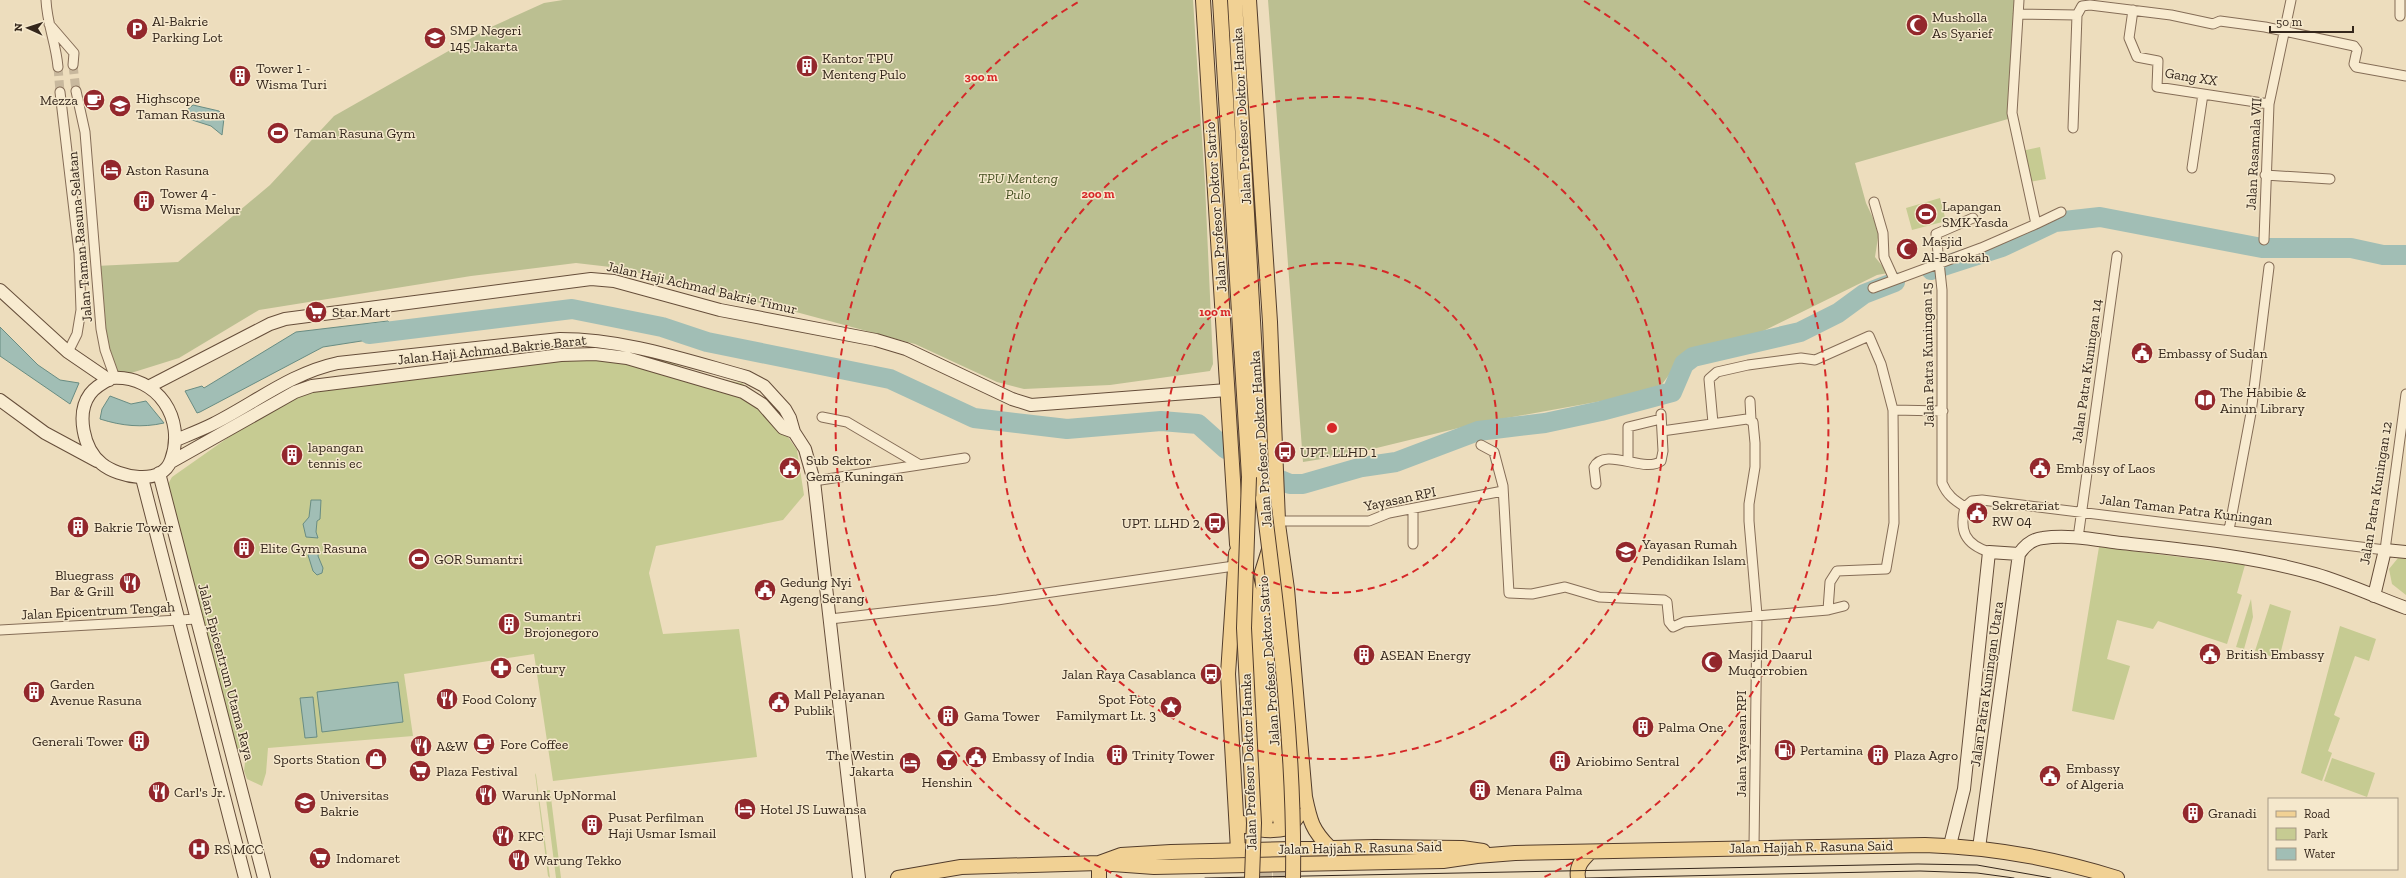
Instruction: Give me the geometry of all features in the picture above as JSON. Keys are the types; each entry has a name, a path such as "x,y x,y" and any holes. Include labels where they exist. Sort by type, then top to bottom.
{"main road":[{"name":"Jalan Profesor Doktor Satrio","path":"1203,0 1237,544 1251,597 1273,820 1262,572 1278,522 1270,322 1249,0"},
{"name":"Jalan Profesor Doktor Hamka","path":"1220,0 1249,477 1244,628 1254,823 1252,878"},
{"name":"Jalan Profesor Doktor Hamka","path":"1235,0 1263,499 1280,636 1292,771 1294,815 1293,878"},
{"path":"1278,522 1287,589 1305,797 1310,822 1317,834 1330,848"},
{"path":"1237,544 1234,566 1228,674 1238,850"},
{"path":"1236,813 1247,827 1257,829 1289,828 1300,813 1305,797"},
{"name":"Jalan Hajjah R. Rasuna Said","path":"898,878 961,868 1099,863 1154,867 1443,861 1502,854 1754,848 1950,846 1980,848 2061,862 2117,878"},
{"name":"Jalan Hajjah R. Rasuna Said","path":"1099,863 1121,855 1238,850 1462,848 1502,854"},
{"path":"1578,878 1577,871 1579,864 1590,852"},
{"path":"1099,863 1099,878"}],"street":[{"path":"46,0 47,21 57,53 58,66"},
{"path":"2019,0 2012,113 2036,224"},
{"name":"Jalan Rasamala VII","path":"2264,240 2265,175 2269,104 2291,0"},
{"path":"2400,0 2400,16"},
{"path":"2073,128 2077,15 2079,9 2086,5 2133,10 2213,24 2220,21 2285,30 2354,46 2357,50 2354,64 2356,67 2406,76"},
{"name":"Gang XX","path":"2133,10 2130,43 2137,57 2159,62 2157,87 2269,104"},
{"path":"2018,14 2077,15"},
{"path":"47,21 74,52 73,66"},
{"name":"Jalan Taman Rasuna Selatan","path":"68,352 77,334 81,310 79,253 61,93 76,92 85,132 102,329 112,379"},
{"path":"2192,168 2203,94"},
{"path":"2265,175 2330,179"},
{"path":"1874,202 1883,233 1884,257 1894,279"},
{"path":"1873,288 1981,248 2061,212"},
{"name":"Jalan Patra Kuningan 15","path":"1965,507 1952,499 1945,491 1942,483 1943,411 1941,276 1938,264 1936,234 1973,218"},
{"name":"Jalan Patra Kuningan 14","path":"2078,538 2085,511 2117,256"},
{"path":"2229,530 2251,413 2269,267"},
{"name":"Jalan Haji Achmad Bakrie Timur","path":"150,386 270,324 285,319 591,279 614,281 720,310 894,345 1012,399 1031,405 1227,390"},
{"path":"0,290 68,352 112,379 141,381 150,386 171,412 176,440 171,462 159,473 142,478 111,470 46,433 0,400"},
{"path":"1713,424 1709,379 1717,372 1748,365 1801,358 1815,360 1869,336 1880,364 1893,410 1894,523 1886,569 1837,571 1830,582 1828,610"},
{"name":"Jalan Haji Achmad Bakrie Barat","path":"176,440 213,424 301,374 317,367 338,363 560,339 609,341 649,350 747,377 764,386 785,409 790,418 794,432"},
{"path":"646,363 649,350"},
{"name":"Jalan Haji Achmad Bakrie Barat","path":"171,462 306,388 331,382 578,354 627,358 743,392 762,404 782,428 794,432"},
{"path":"301,374 306,388"},
{"path":"100,463 87,441 83,423 84,408 89,395 94,389 112,379"},
{"name":"Jalan Patra Kuningan 12","path":"2374,596 2385,550 2406,394"},
{"name":"Jalan Yayasan RPI","path":"1750,402 1755,443 1755,461 1749,504 1749,521 1757,615 1754,848"},
{"path":"774,418 785,409"},
{"path":"1893,410 1943,411"},
{"path":"1596,484 1594,473 1596,463 1611,460 1628,461 1649,466 1659,463 1663,455 1661,416 1628,428 1628,461"},
{"path":"822,417 847,422 920,465"},
{"path":"1662,431 1751,420"},
{"path":"794,432 805,449 814,481 859,878"},
{"path":"1481,445 1494,452 1503,491 1509,593 1532,594 1565,587 1599,597 1664,600 1667,602 1669,622 1673,627 1684,622 1828,610 1844,606"},
{"path":"814,481 965,458"},
{"name":"Jalan Epicentrum Utama Raya","path":"159,473 264,878"},
{"path":"142,478 245,878"},
{"name":"Yayasan RPI","path":"1278,522 1369,521 1389,513 1503,491"},
{"name":"Jalan Taman Patra Kuningan","path":"1965,507 1972,501 1982,500 2085,511 2406,552"},
{"path":"1965,507 1962,528 1967,540 1975,548 1989,552 2019,554 2027,544 2042,538 2078,538 2211,552 2274,564 2317,575 2406,608"},
{"path":"1413,509 1413,544"},
{"name":"Jalan Patra Kuningan Utara","path":"1950,846 1964,789 1989,552"},
{"name":"Jalan Patra Kuningan Utara","path":"1980,848 2019,554"},
{"path":"830,619 997,600 1234,566"},
{"name":"Jalan Epicentrum Tengah","path":"0,630 197,619"}],"green space":[{"name":"TPU Menteng Pulo","path":"563,0 1193,0 1205,184 1213,364 1210,371 1110,385 1024,389 997,382 915,344 796,312 619,268 576,263 471,276 259,310 179,358 115,378 105,350 96,266 178,262 270,185 334,116 489,28 544,3"},
{"path":"1268,0 2018,0 2008,119 1855,163 1866,203 1879,231 1875,257 1888,273 1877,275 1749,338 1686,352 1657,391 1479,423 1352,454 1303,462"},
{"path":"2040,147 2046,179 2029,182 2022,151"},
{"name":"Lapangan SMK Yasda","path":"1940,198 1946,221 1912,230 1906,208"},
{"name":"GOR Sumantri","path":"581,349 662,359 707,377 742,383 767,407 797,450 804,495 783,520 656,546 649,573 663,634 739,629 757,757 553,781 534,654 404,674 413,736 268,748 266,773 262,786 247,779 244,771 246,753 245,750 236,750 167,486 172,477 307,382"},
{"path":"2099,547 2245,565 2237,593 2242,595 2227,644 2158,621 2153,629 2117,620 2107,659 2130,666 2114,720 2072,711"},
{"path":"2406,557 2406,595 2392,584 2389,569 2398,558"},
{"path":"2251,599 2253,617 2244,649 2236,647"},
{"path":"2270,604 2291,611 2279,659 2255,651"},
{"path":"2340,626 2376,639 2369,661 2355,656 2334,715 2340,718 2328,751 2332,753 2322,781 2301,773"},
{"path":"2332,758 2375,773 2367,797 2324,781"},
{"path":"535,773 536,775 550,878 548,876"},
{"path":"550,790 561,878 556,878 545,791"}],"water":[{"path":"193,105 219,111 224,118 222,135 211,126 186,118 186,111"},
{"path":"388,321 400,335 323,347 200,412 197,413 185,391 202,386 204,388 296,332"},
{"path":"0,327 38,365 60,380 79,383 70,404 0,356"},
{"path":"110,396 131,404 146,401 164,423 156,425 132,426 100,419 102,409"},
{"path":"311,500 321,500 320,519 317,521 316,532 318,538 306,537 303,524 309,517"},
{"path":"314,549 319,550 318,556 323,568 322,573 317,575 313,571 308,555"},
{"path":"398,682 403,722 322,732 317,692"},
{"path":"313,697 317,737 305,738 300,698"}],"waterway":[{"path":"1931,270 2002,247 2055,222 2100,217 2262,248 2351,248 2383,255 2406,255"},
{"path":"1278,479 1290,484 1303,484 1362,467 1396,462 1478,431 1545,423 1601,411 1672,392 1684,364 1693,357 1800,332 1838,313 1864,294 1895,282"},
{"path":"369,334 572,309 662,327 707,342 890,379 974,418 1067,429 1161,421 1198,424 1226,449"}],"tunnel":[{"path":"73,65 76,91"},
{"path":"58,67 60,92"},
{"path":"1265,878 1266,820"},
{"path":"1280,820 1280,878"}],"tram line":[{"path":"1205,878 1918,864 1977,865 2051,878"},
{"path":"1586,878 1920,871 1977,873 2014,878"}],"place":[{"name":"Musholla As Syarief","path":"1917,25"},
{"name":"Al-Bakrie Parking Lot","path":"137,29"},
{"name":"SMP Negeri 145 Jakarta","path":"435,38"},
{"name":"Kantor TPU Menteng Pulo","path":"807,66"},
{"name":"Tower 1 - Wisma Turi","path":"240,76"},
{"name":"Mezza","path":"94,100"},
{"name":"Highscope Taman Rasuna","path":"120,106"},
{"name":"Taman Rasuna Gym","path":"278,133"},
{"name":"Aston Rasuna","path":"111,170"},
{"name":"Tower 4 - Wisma Melur","path":"144,201"},
{"name":"Lapangan SMK Yasda","path":"1926,214"},
{"name":"Masjid Al-Barokah","path":"1907,249"},
{"name":"Star Mart","path":"316,312"},
{"name":"Embassy of Sudan","path":"2142,353"},
{"name":"The Habibie & Ainun Library","path":"2205,400"},
{"name":"UPT. LLHD 1","path":"1285,452"},
{"name":"lapangan tennis ec","path":"292,455"},
{"name":"Sub Sektor Gema Kuningan","path":"790,468"},
{"name":"Embassy of Laos","path":"2040,468"},
{"name":"Sekretariat RW 04","path":"1977,513"},
{"name":"UPT. LLHD 2","path":"1215,523"},
{"name":"Bakrie Tower","path":"78,527"},
{"name":"Elite Gym Rasuna","path":"244,548"},
{"name":"Yayasan Rumah Pendidikan Islam","path":"1626,552"},
{"name":"GOR Sumantri","path":"419,559"},
{"name":"Bluegrass Bar & Grill","path":"130,583"},
{"name":"Gedung Nyi Ageng Serang","path":"765,590"},
{"name":"Sumantri Brojonegoro","path":"509,624"},
{"name":"British Embassy","path":"2210,654"},
{"name":"ASEAN Energy","path":"1364,655"},
{"name":"Masjid Daarul Muqorrobien","path":"1712,662"},
{"name":"Century","path":"501,668"},
{"name":"Jalan Raya Casablanca","path":"1211,674"},
{"name":"Garden Avenue Rasuna","path":"34,692"},
{"name":"Food Colony","path":"447,699"},
{"name":"Mall Pelayanan Publik","path":"779,702"},
{"name":"Spot Foto Familymart Lt. 3","path":"1171,707"},
{"name":"Gama Tower","path":"948,716"},
{"name":"Palma One","path":"1643,727"},
{"name":"Generali Tower","path":"139,741"},
{"name":"Fore Coffee","path":"484,744"},
{"name":"A&W","path":"421,746"},
{"name":"Pertamina","path":"1785,750"},
{"name":"Trinity Tower","path":"1117,755"},
{"name":"Plaza Agro","path":"1878,755"},
{"name":"Embassy of India","path":"976,757"},
{"name":"Sports Station","path":"376,759"},
{"name":"Henshin","path":"947,760"},
{"name":"Ariobimo Sentral","path":"1560,761"},
{"name":"The Westin Jakarta","path":"910,763"},
{"name":"Plaza Festival","path":"420,771"},
{"name":"Embassy of Algeria","path":"2050,776"},
{"name":"Menara Palma","path":"1480,790"},
{"name":"Carl's Jr.","path":"159,792"},
{"name":"Warunk UpNormal","path":"486,795"},
{"name":"Universitas Bakrie","path":"305,803"},
{"name":"Hotel JS Luwansa","path":"745,809"},
{"name":"Granadi","path":"2193,813"},
{"name":"Pusat Perfilman Haji Usmar Ismail","path":"592,825"},
{"name":"KFC","path":"503,836"},
{"name":"RS MCC","path":"199,849"},
{"name":"Indomaret","path":"320,858"},
{"name":"Warung Tekko","path":"519,860"}]}
